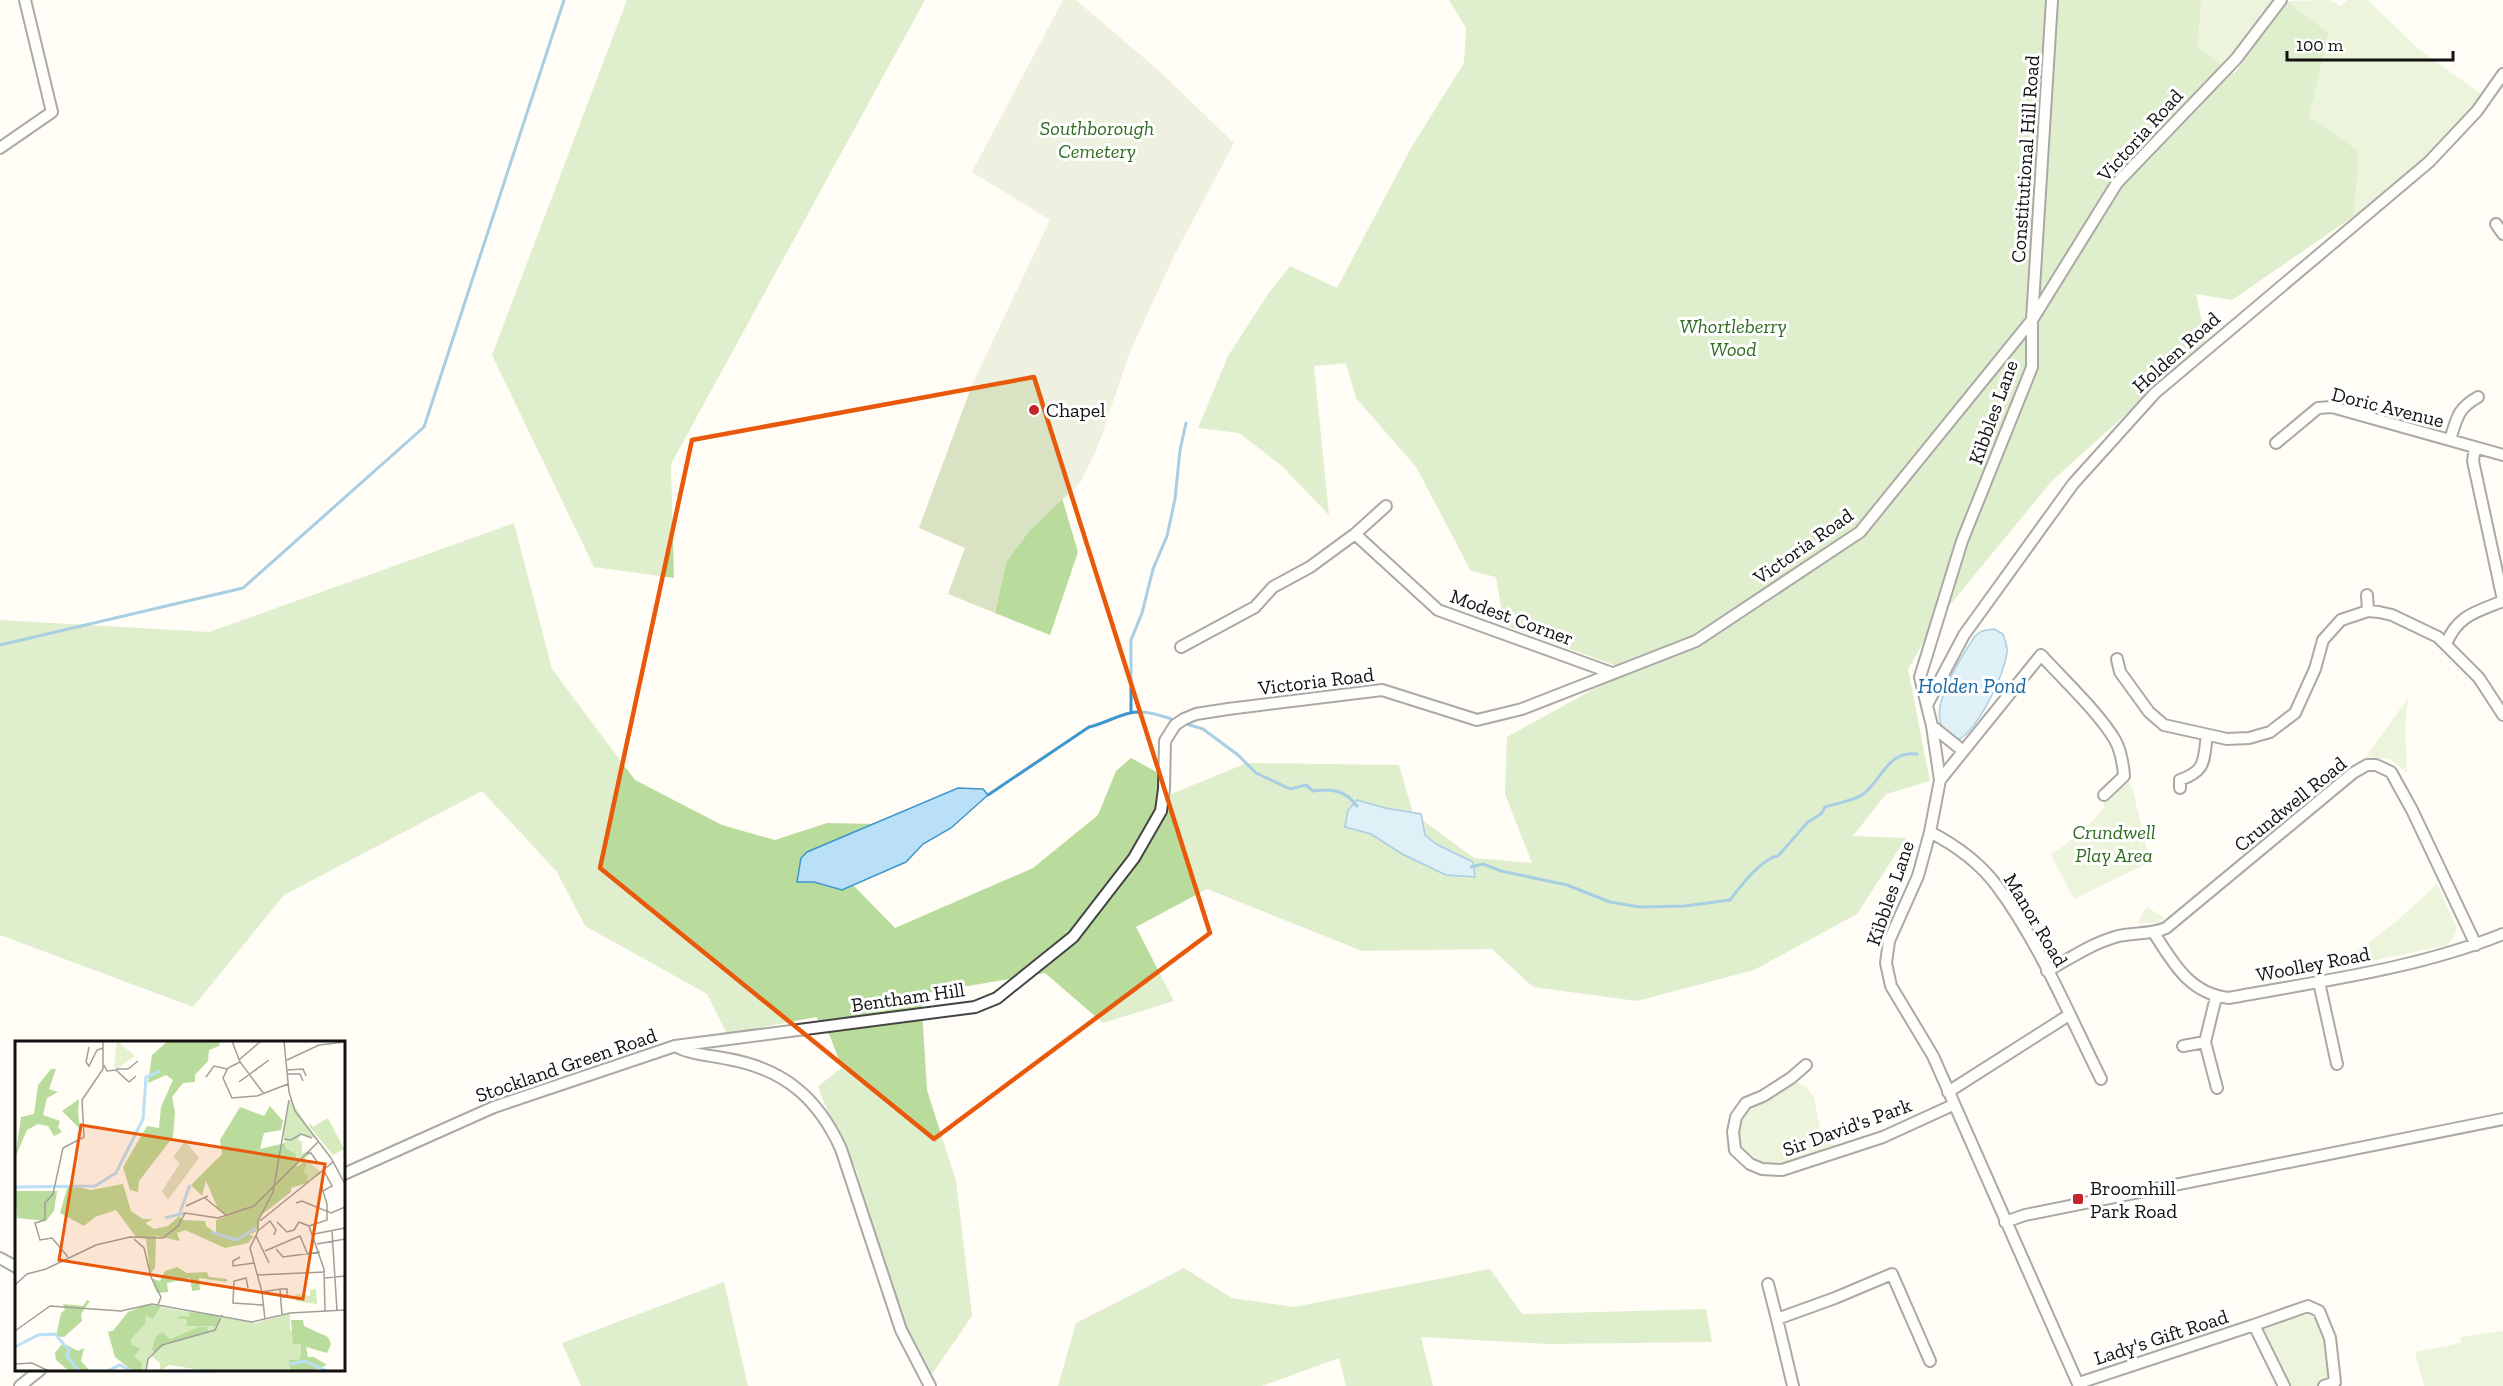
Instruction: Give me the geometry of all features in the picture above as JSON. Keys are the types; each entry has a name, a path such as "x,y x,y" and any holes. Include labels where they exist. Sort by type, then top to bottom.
{"street":[{"path":"0,147 52,112 25,0"},
{"name":"Constitutional Hill Road","path":"2032,320 2052,0"},
{"name":"Victoria Road","path":"1196,714 1382,690 1477,720 1522,709 1696,641 1860,532 2032,320 2117,183 2236,58 2281,0"},
{"name":"Holden Road","path":"1927,705 1964,635 2073,484 2155,393 2429,162 2477,111 2503,74"},
{"path":"2496,224 2503,234"},
{"name":"Kibbles Lane","path":"2032,320 2032,367 1962,541 1920,677 1932,726 1940,780 1930,832 1918,876 1889,941 1886,963 1891,986 1932,1056 2079,1385"},
{"path":"2450,440 2463,405 2478,397"},
{"name":"Doric Avenue","path":"2276,443 2318,408 2331,407 2503,455"},
{"path":"2446,644 2452,629 2466,616 2503,601 2473,461 2475,447"},
{"path":"1181,647 1255,607 1273,587 1310,567 1355,534 1386,506"},
{"name":"Modest Corner","path":"1355,534 1438,610 1612,673"},
{"path":"2367,595 2368,611"},
{"path":"2117,659 2120,672 2149,712 2164,724 2227,739 2259,735 2270,732 2295,713 2315,669 2323,640 2342,620 2368,611 2392,615 2438,637 2479,678 2503,715"},
{"path":"1940,780 2041,655 2115,739 2122,757 2124,776 2104,795"},
{"name":"Bentham Hill","path":"675,1046 975,1007 997,998 1073,937 1134,858 1161,811 1165,741 1175,725 1196,714"},
{"path":"1932,726 1962,750"},
{"path":"2180,788 2180,780 2196,774 2202,764 2207,735"},
{"name":"Crundwell Road","path":"2047,971 2104,941 2127,934 2154,933 2175,923 2353,773 2367,765 2376,765 2391,772 2412,810 2476,945"},
{"name":"Manor Road","path":"1930,832 1965,853 1996,885 2018,916 2101,1079"},
{"path":"2154,933 2175,967 2192,986 2216,997 2205,1042 2217,1088"},
{"name":"Woolley Road","path":"2216,997 2229,998 2391,968 2476,945 2503,934"},
{"path":"2319,981 2337,1064"},
{"path":"1948,1092 2069,1015"},
{"path":"2183,1046 2205,1042"},
{"name":"Stockland Green Road","path":"345,1174 494,1107 675,1046 690,1053 756,1066 793,1086 818,1107 830,1125 841,1149 901,1330 930,1386"},
{"name":"Sir David's Park","path":"1806,1065 1772,1090 1746,1104 1736,1117 1733,1132 1735,1150 1750,1164 1762,1169 1782,1170 1882,1137 1953,1105"},
{"path":"2006,1222 2025,1215 2503,1119"},
{"path":"0,1258 15,1266"},
{"path":"1777,1319 1892,1274 1930,1361"},
{"path":"1768,1284 1792,1386"},
{"name":"Lady's Gift Road","path":"2079,1385 2308,1306 2319,1311 2330,1338 2335,1382 2324,1386"},
{"name":"Lady's Gift Road","path":"2254,1325 2284,1386"},
{"path":"20,1386 39,1371"}],"highlighted area":[{"path":"1034,377 1210,933 934,1139 600,868 692,440"}],"green space":[{"path":"627,0 925,0 671,464 674,578 594,567 492,355"},
{"name":"Southborough Cemetery","path":"1063,0 1076,0 1157,69 1234,143 1174,256 1129,354 1097,449 1080,483 1029,531 1006,562 995,613 948,594 965,548 919,528 972,385 1050,220 972,172"},
{"name":"Whortleberry Wood","path":"1449,0 2201,0 2198,48 2234,74 2287,1 2329,33 2309,117 2359,151 2354,216 2232,300 2196,294 2206,342 2052,481 1934,624 1908,669 1930,781 1886,794 1853,836 1906,838 1857,914 1754,970 1637,1001 1533,987 1492,949 1362,951 1207,889 1136,927 1174,1001 1103,1023 1045,973 921,994 927,1090 956,1181 972,1316 930,1377 873,1253 857,1172 818,1086 842,1068 830,1036 816,1017 727,1034 707,994 585,926 557,872 482,791 284,895 193,1007 0,935 0,620 209,632 514,523 552,669 635,780 722,825 775,840 827,823 875,824 801,858 797,881 814,882 842,890 853,885 895,928 1033,868 1098,815 1116,771 1131,758 1164,776 1171,794 1247,763 1399,765 1413,813 1474,858 1532,863 1505,794 1507,737 1628,670 1504,625 1496,577 1471,571 1416,467 1356,398 1346,363 1314,366 1329,515 1281,465 1239,433 1198,428 1228,356 1268,294 1290,266 1337,288 1411,148 1464,63 1466,28"},
{"path":"2201,0 2281,0 2224,67 2198,48"},
{"path":"2330,0 2341,6 2347,0 2368,0 2414,45 2486,98 2477,111 2355,223 2359,151 2309,117 2329,33 2287,1"},
{"path":"1062,498 1078,552 1050,635 995,613 1006,562 1029,531"},
{"path":"2408,698 2405,726 2407,773 2390,759 2366,757"},
{"name":"Crundwell Play Area","path":"2127,778 2133,791 2150,862 2074,899 2051,855 2082,832 2104,808 2104,795"},
{"path":"2437,884 2456,926 2456,933 2447,945 2340,968 2339,962 2390,926"},
{"path":"2147,907 2164,918 2156,923 2137,923"},
{"path":"1791,1078 1807,1088 1814,1097 1821,1134 1843,1150 1782,1170 1762,1169 1735,1150 1736,1117 1746,1103"},
{"path":"1184,1268 1232,1298 1294,1307 1490,1269 1522,1314 1706,1309 1712,1342 1549,1344 1421,1337 1433,1386 1346,1386 1339,1358 1262,1386 1058,1386 1076,1323"},
{"path":"724,1282 748,1386 581,1386 562,1343"},
{"path":"2308,1306 2319,1311 2335,1382 2324,1386 2284,1386 2254,1325"},
{"path":"2503,1331 2503,1386 2424,1386 2415,1352 2461,1343 2460,1337"}],"water":[{"name":"Holden Pond","path":"1994,629 2003,634 2007,651 2005,663 1983,712 1960,739 1946,732 1940,721 1940,707 1944,692 1951,675 1975,636 1982,631"},
{"path":"958,788 983,789 988,795 951,828 923,844 906,862 842,890 814,882 797,882 801,858 807,852"},
{"path":"1357,800 1385,808 1421,814 1425,835 1436,844 1473,862 1475,877 1446,875 1402,854 1371,834 1345,827 1348,810"}],"waterway":[{"path":"0,645 243,588 424,427 564,0"},
{"path":"1131,712 1131,640 1142,613 1153,569 1167,536 1186,423"},
{"path":"988,795 1089,727 1136,712 1154,714 1177,721"},
{"path":"1183,723 1203,729 1238,755 1256,773 1290,789 1306,785 1313,791 1338,792 1344,794 1357,806"},
{"path":"1471,867 1483,864 1501,871 1567,885 1610,902 1640,907 1685,906 1730,900 1752,874 1765,862 1778,856 1808,822 1821,814 1825,807 1862,795 1892,762 1907,754 1917,754"}],"place":[{"name":"Chapel","path":"1034,410"},
{"name":"Broomhill Park Road","path":"2078,1199"}]}
